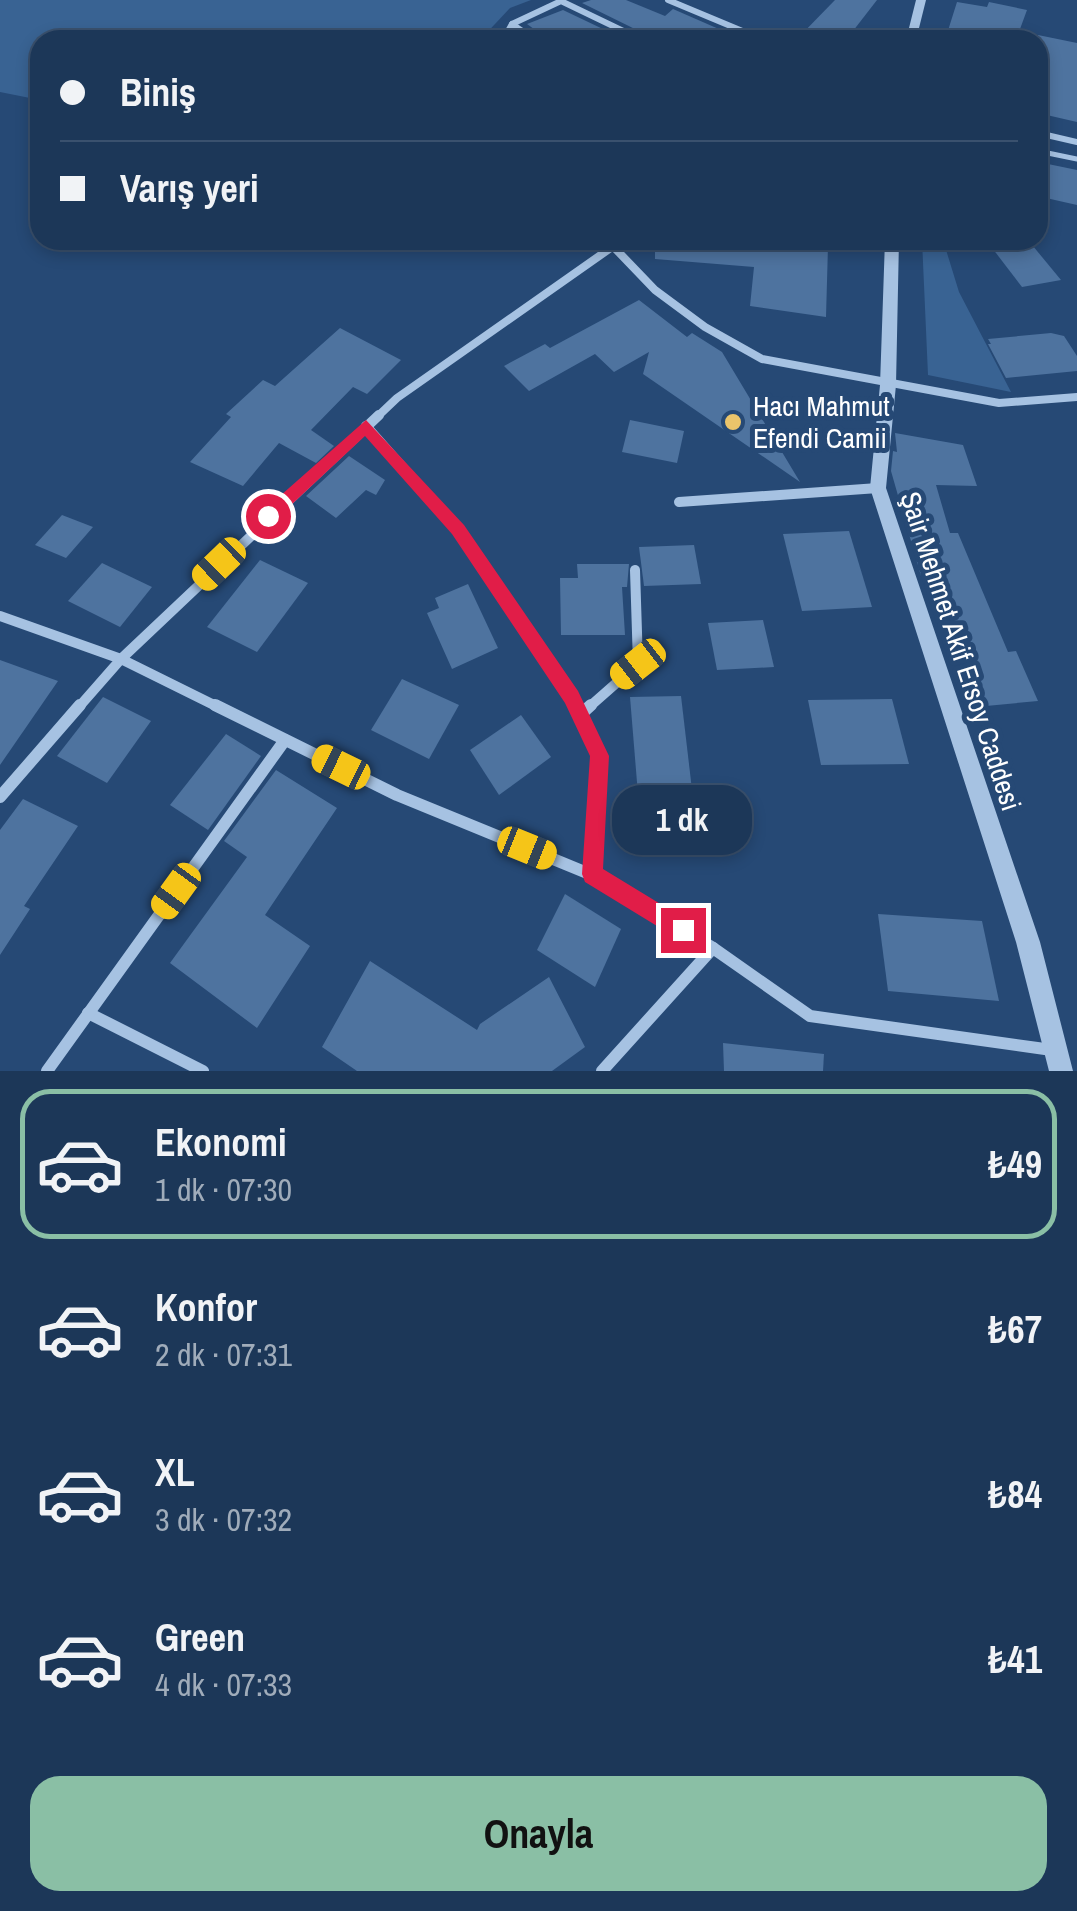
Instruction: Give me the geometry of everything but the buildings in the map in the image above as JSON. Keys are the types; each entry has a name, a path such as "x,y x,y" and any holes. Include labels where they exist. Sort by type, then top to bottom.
{"street":[{"path":"509,30 512,24 562,0 622,30"},
{"path":"668,0 740,30"},
{"path":"913,30 917,1"},
{"path":"512,24 521,30"},
{"path":"1048,135 1077,142"},
{"path":"0,797 121,659 366,426 397,398 604,250"},
{"path":"620,250 656,290 704,327 762,359 1000,403 1077,397"},
{"name":"Şair Mehmet Akif Ersoy Caddesi","path":"892,250 888,385 878,488 1028,942 1061,1071"},
{"path":"366,426 458,530 580,715 599,756 592,874"},
{"path":"679,502 878,488"},
{"path":"580,715 638,664 636,570"},
{"path":"0,616 121,659 397,795 592,874 713,948 810,1016 1054,1050"},
{"path":"47,1071 285,740"},
{"path":"602,1071 713,948"},
{"path":"88,1012 203,1071"}],"lane":[{"path":"1048,153 1077,159"}],"shaded area":[{"path":"0,0 531,0 510,8 489,30 30,30 30,98 0,92"},
{"path":"922,250 946,250 959,292 1011,392 928,375"}],"place":[{"name":"Hacı Mahmut Efendi Camii","path":"733,422"}],"route":[{"path":"268,516 366,426 458,530 572,697 599,756 592,874 683,930"}]}
